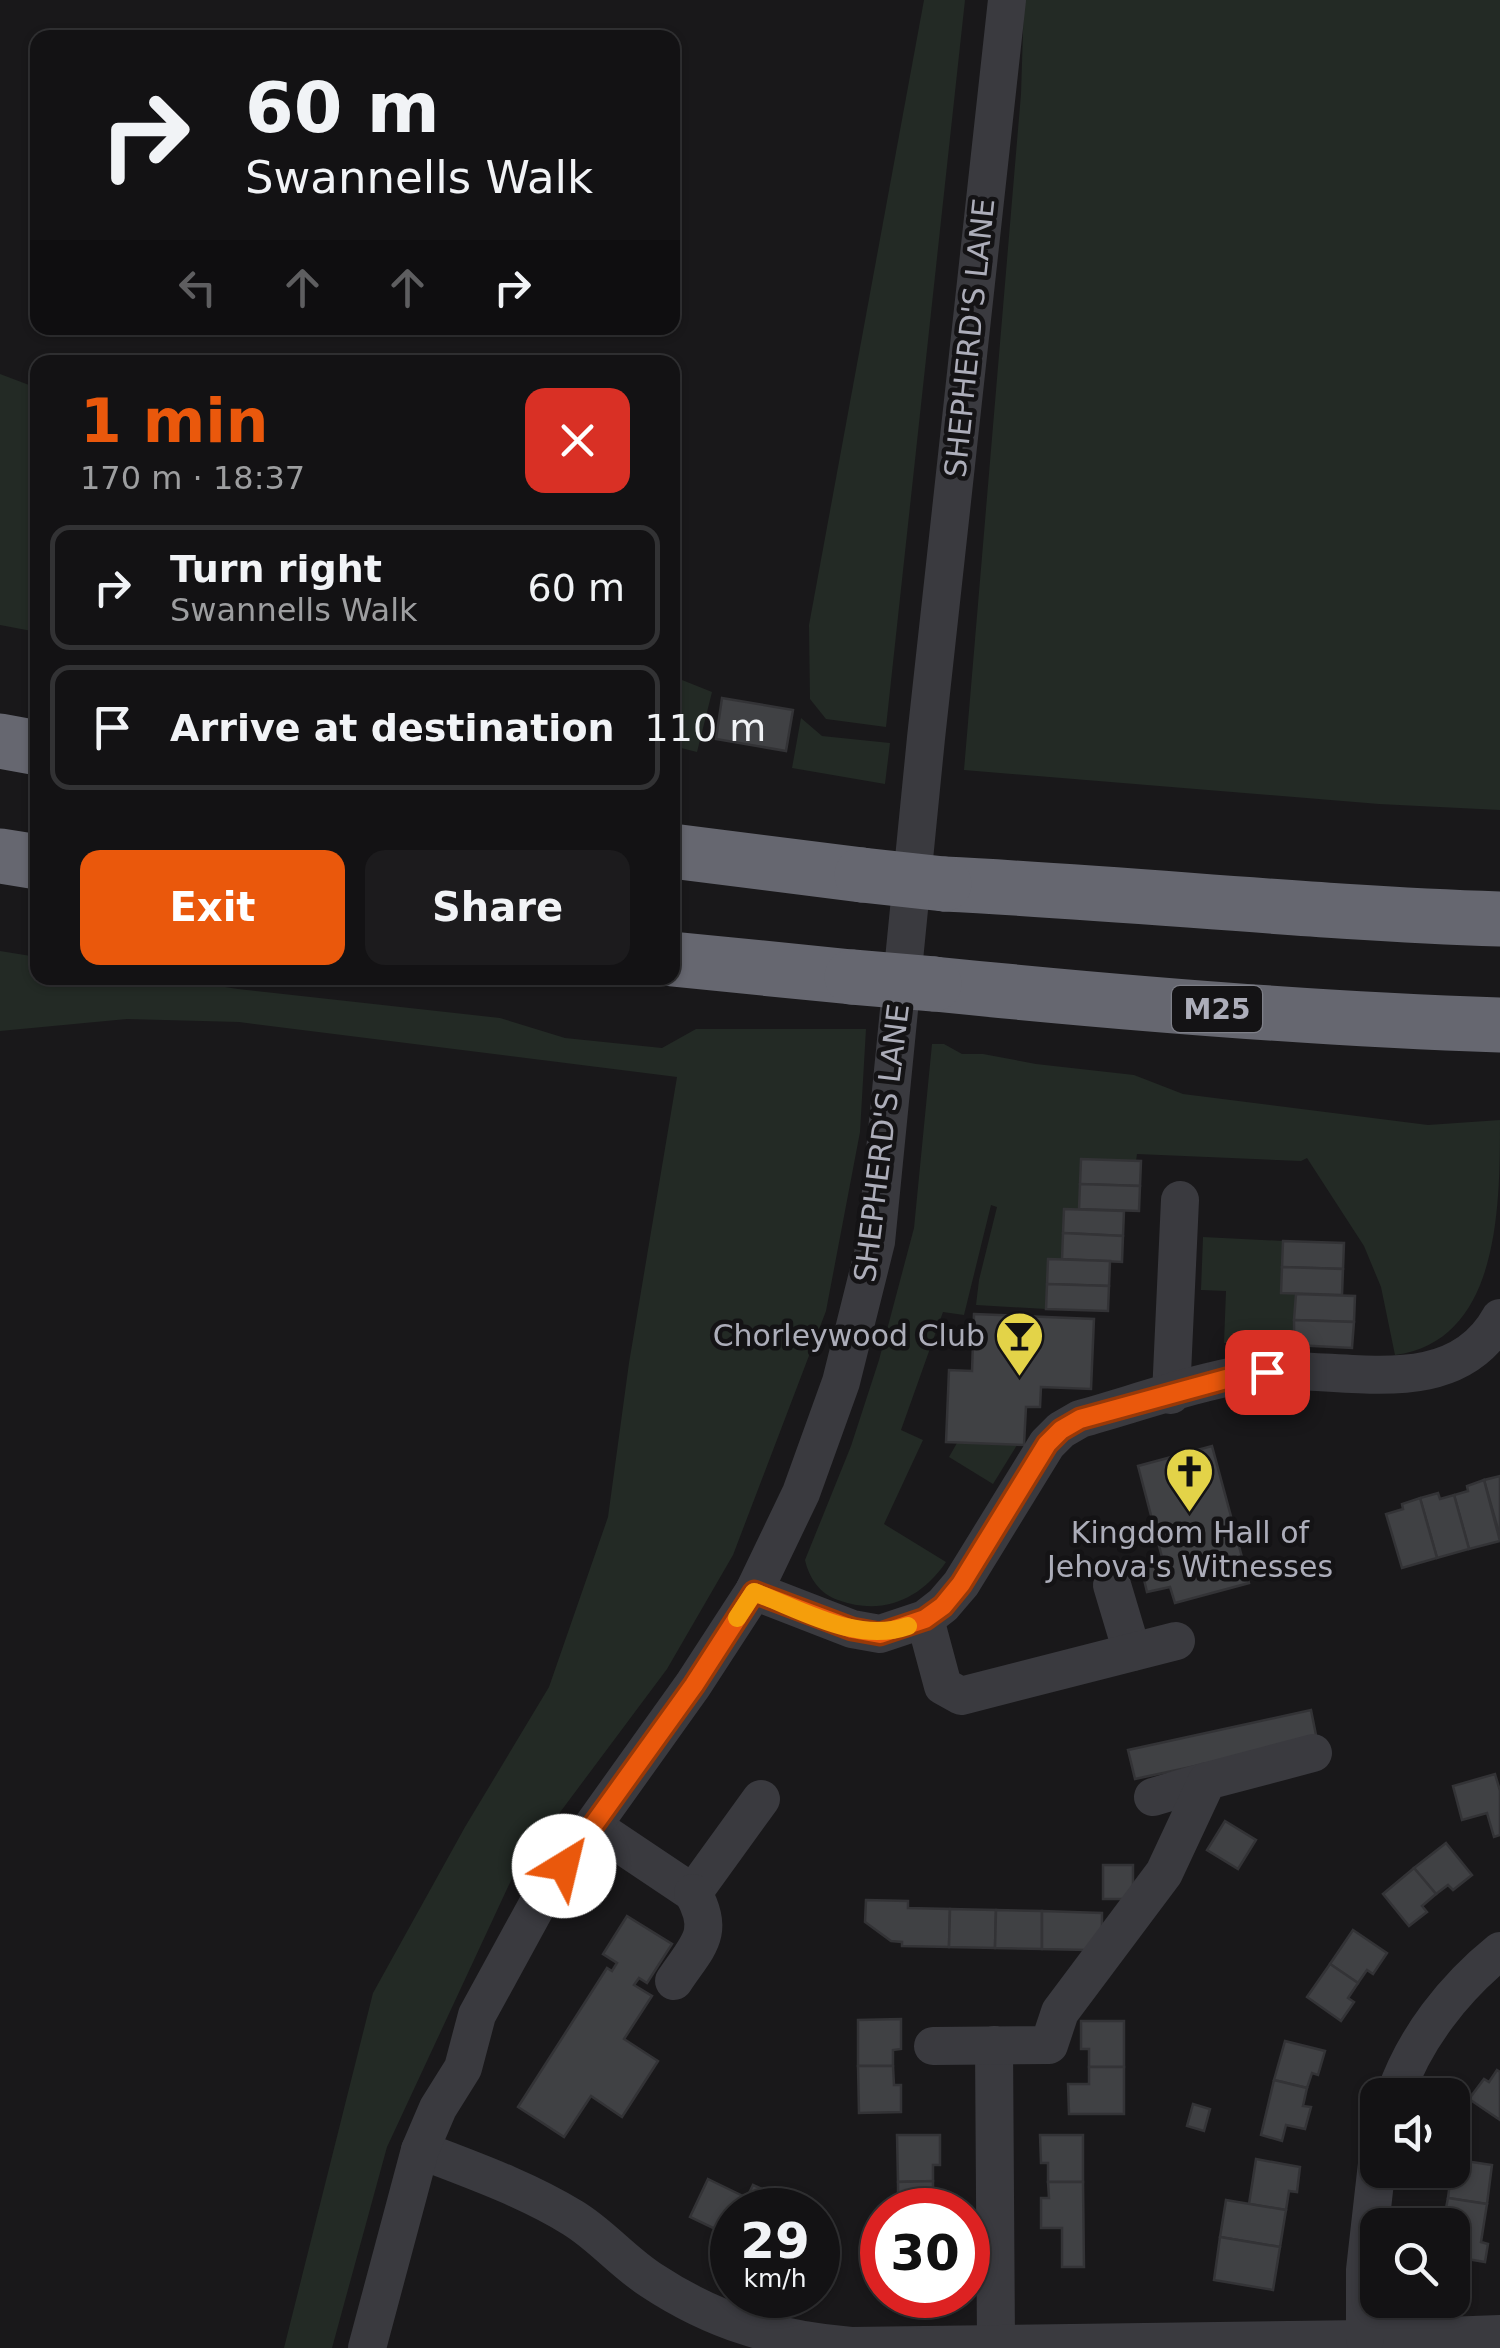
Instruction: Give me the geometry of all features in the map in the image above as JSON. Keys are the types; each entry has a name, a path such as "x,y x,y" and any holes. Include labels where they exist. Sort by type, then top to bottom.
{"highway":[{"path":"0,741 30,747"},
{"path":"680,852 944,884 1376,915 1500,919"},
{"path":"0,856 30,861"},
{"name":"M25","path":"680,960 1086,1000 1380,1022 1500,1025"}],"street":[{"name":"SHEPHERD'S LANE","path":"368,2348 420,2150 438,2108 462,2068 478,2015 541,1898 694,1685 754,1592 802,1493 842,1382 876,1242 926,738 1007,0"},
{"path":"1171,1394 1180,1200"},
{"path":"754,1592 852,1629 880,1634 925,1619 943,1606 961,1584 1047,1444 1080,1419 1248,1373 1420,1372 1476,1346 1493,1331 1500,1318"},
{"path":"1112,1586 1132,1652"},
{"path":"925,1619 943,1686 961,1696 1176,1641"},
{"path":"1154,1797 1313,1753"},
{"path":"933,2046 1049,2045 1060,2012 1164,1873 1207,1781"},
{"path":"693,1893 760,1799"},
{"path":"593,1826 693,1893 705,1914 704,1935 674,1981"},
{"path":"1402,2078 1426,2030 1500,1951"},
{"path":"994,2046 996,2344"},
{"path":"420,2150 501,2181 575,2219 649,2279 702,2310 743,2328 798,2341 852,2346 1365,2340 1500,2334"},
{"path":"1365,2340 1365,2270 1374,2188"}],"shaded area":[{"path":"924,0 965,0 886,727 826,719 810,699 809,625"},
{"path":"1024,0 1500,0 1500,810 1379,804 964,770 1021,94"},
{"path":"0,374 30,385 30,631 0,625"},
{"path":"680,679 712,692 697,752 680,748"},
{"path":"801,718 822,736 890,743 885,784 792,768"},
{"path":"0,951 30,956 30,985 212,985 500,1018 565,1038 662,1048 696,1029 866,1029 860,1132 826,1311 733,1555 667,1669 514,1874 387,2147 332,2348 284,2348 373,1993 465,1827 549,1687 608,1517 629,1363 677,1077 239,1022 127,1019 0,1031"},
{"path":"932,1044 944,1044 962,1054 1134,1075 1183,1094 1428,1125 1500,1120 1494,1229 1487,1265 1474,1297 1456,1325 1430,1344 1395,1355 1381,1287 1364,1246 1307,1158 1301,1161 1137,1154 1136,1161 1081,1159 1079,1209 1064,1209 1062,1259 1048,1259 1046,1309 976,1305 997,1207 991,1205 964,1315 943,1312 901,1430 923,1440 884,1524 946,1562 924,1586 899,1601 870,1606 832,1597 816,1585 805,1560 851,1446 879,1360 914,1228"},
{"path":"1203,1237 1283,1241 1281,1292 1296,1293 1296,1347 1224,1343 1226,1291 1201,1290"},
{"path":"957,1443 1017,1445 993,1484 949,1457"}],"building":[{"path":"722,698 793,710 786,751 716,739"},
{"path":"1081,1159 1141,1161 1140,1186 1080,1184"},
{"path":"1080,1184 1140,1186 1139,1211 1079,1209"},
{"path":"1064,1209 1124,1211 1123,1236 1063,1233"},
{"path":"1063,1233 1123,1236 1122,1262 1062,1259"},
{"path":"1283,1241 1344,1243 1343,1269 1282,1267"},
{"path":"1048,1259 1110,1261 1109,1286 1047,1284"},
{"path":"1282,1267 1343,1269 1342,1295 1281,1293"},
{"path":"1047,1284 1109,1286 1108,1311 1046,1309"},
{"path":"1296,1294 1355,1296 1354,1322 1294,1320"},
{"name":"Chorleywood Club","path":"974,1314 1094,1319 1091,1389 1041,1387 1040,1407 1026,1407 1024,1445 946,1442 949,1370 972,1371"},
{"path":"1294,1320 1354,1322 1352,1348 1294,1345"},
{"name":"Kingdom Hall of Jehova's Witnesses","path":"1212,1446 1249,1583 1175,1603 1170,1587 1147,1592 1141,1567 1163,1561 1138,1466"},
{"path":"1500,1476 1500,1536 1484,1480"},
{"path":"1484,1480 1500,1541 1469,1549 1454,1495"},
{"path":"1438,1493 1440,1499 1454,1495 1469,1549 1437,1558 1420,1498"},
{"path":"1420,1498 1437,1558 1402,1568 1386,1514"},
{"path":"1311,1710 1317,1740 1135,1779 1128,1750"},
{"path":"1495,1774 1500,1791 1500,1835 1494,1837 1487,1813 1462,1820 1453,1786"},
{"path":"1225,1821 1256,1840 1238,1869 1207,1850"},
{"path":"1446,1843 1472,1875 1453,1890 1448,1885 1436,1894 1414,1868"},
{"path":"1103,1865 1133,1865 1133,1899 1103,1899"},
{"path":"1414,1868 1436,1894 1422,1906 1427,1912 1409,1926 1383,1894"},
{"path":"866,1900 908,1901 908,1908 950,1909 949,1947 902,1946 902,1942 891,1941 865,1922"},
{"path":"950,1909 996,1910 995,1948 949,1947"},
{"path":"996,1910 1042,1911 1042,1949 995,1948"},
{"path":"1042,1911 1102,1913 1102,1946 1088,1950 1042,1949"},
{"path":"627,1916 672,1944 647,1983 639,1978 634,1985 652,1996 624,2039 658,2061 622,2117 591,2096 564,2137 518,2107 607,1968 612,1971 617,1963 603,1954"},
{"path":"1353,1930 1387,1953 1373,1974 1367,1970 1358,1983 1330,1964"},
{"path":"1330,1964 1358,1983 1348,1998 1354,2002 1341,2021 1307,1997"},
{"path":"901,2019 901,2049 893,2050 893,2066 858,2066 858,2020"},
{"path":"1081,2021 1124,2021 1124,2067 1089,2067 1089,2049 1081,2049"},
{"path":"1285,2041 1325,2051 1318,2075 1312,2073 1307,2088 1274,2080"},
{"path":"858,2066 893,2066 894,2085 901,2085 901,2112 859,2113"},
{"path":"1089,2067 1124,2067 1124,2114 1069,2114 1068,2084 1089,2084"},
{"path":"1497,2070 1500,2072 1500,2120 1470,2100 1484,2079 1489,2082"},
{"path":"1274,2080 1307,2088 1303,2106 1311,2107 1305,2129 1286,2125 1282,2141 1261,2135"},
{"path":"1193,2104 1210,2109 1204,2131 1187,2126"},
{"path":"897,2135 940,2135 940,2165 933,2165 933,2181 898,2182"},
{"path":"1040,2135 1083,2135 1083,2182 1048,2182 1048,2163 1041,2163"},
{"path":"1256,2159 1300,2167 1297,2192 1289,2191 1286,2210 1249,2204"},
{"path":"1470,2162 1492,2165 1487,2204 1448,2198 1449,2188 1470,2188"},
{"path":"708,2179 726,2188 710,2188 710,2226 690,2217"},
{"path":"933,2181 933,2188 898,2188 898,2182"},
{"path":"1048,2182 1083,2182 1084,2267 1062,2267 1062,2228 1041,2228 1041,2198 1049,2198"},
{"path":"1448,2198 1487,2204 1481,2242 1488,2244 1485,2262 1470,2260 1470,2208 1446,2208"},
{"path":"1226,2200 1286,2210 1280,2247 1220,2237"},
{"path":"1220,2237 1280,2247 1273,2290 1214,2280"}],"slow traffic":[{"path":"737,1618 754,1592 852,1629 880,1634 908,1626"}],"place":[{"name":"Chorleywood Club","path":"1020,1378"},
{"name":"Kingdom Hall of Jehova's Witnesses","path":"1190,1514"}],"route":[{"path":"564,1866 694,1685 754,1592 852,1629 880,1634 925,1619 943,1606 961,1584 1047,1444 1061,1430 1080,1419 1248,1373 1267,1372"}]}
